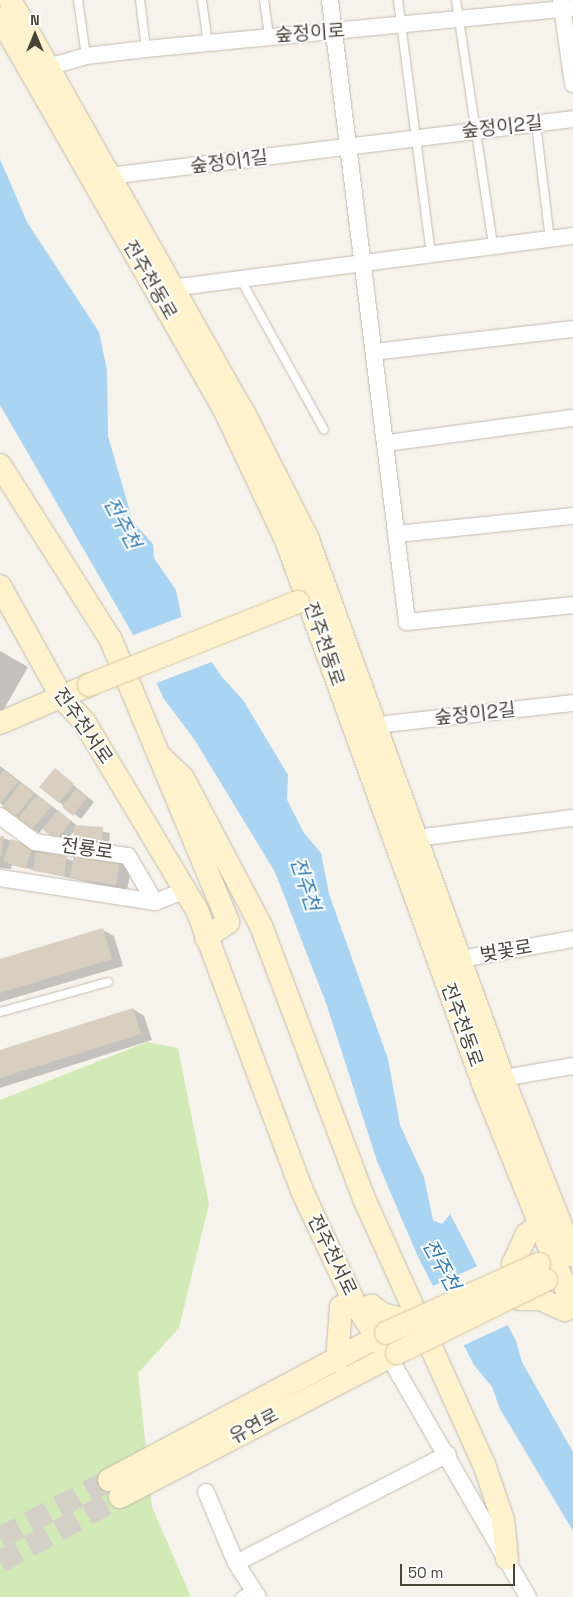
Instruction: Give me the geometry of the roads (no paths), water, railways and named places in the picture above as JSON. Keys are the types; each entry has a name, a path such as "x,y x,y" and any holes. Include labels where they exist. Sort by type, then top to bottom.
{"street":[{"name":"전주천동로","path":"10,0 243,411 307,537 311,596 449,961 502,1078 561,1265 568,1306"},
{"path":"330,0 387,443 407,622 573,605"},
{"name":"숲정이로","path":"48,68 86,56 269,36 401,26 566,5"},
{"path":"566,5 573,84"},
{"name":"전주천동로","path":"0,18 225,411 311,596 377,726 416,838 449,961 532,1231 561,1265"},
{"name":"숲정이2길","path":"423,136 573,119"},
{"name":"숲정이1길","path":"109,176 349,148 423,136"},
{"path":"172,288 573,236"},
{"path":"374,352 573,329"},
{"path":"387,443 457,431 573,418"},
{"path":"0,465 110,638 228,922 206,938"},
{"path":"398,534 573,516"},
{"name":"전주천서로","path":"0,586 62,698 86,723 183,891 197,910 302,1192 361,1306 393,1355 528,1597"},
{"path":"0,723 89,685 311,596"},
{"name":"숲정이2길","path":"377,726 573,703"},
{"path":"160,756 183,778 261,926 365,1201 484,1464 503,1520 507,1559"},
{"name":"전룡로","path":"0,816 35,842 128,856 156,902"},
{"path":"416,838 573,818"},
{"path":"0,878 156,902 183,891"},
{"name":"벚꽃로","path":"449,961 573,939"},
{"path":"502,1078 573,1066"},
{"path":"532,1231 513,1264 520,1298 568,1306"},
{"path":"518,1284 561,1265"},
{"name":"유연로","path":"518,1284 393,1355 115,1489 381,1336 412,1321 518,1284"},
{"path":"337,1361 341,1307 361,1306 385,1315 412,1321"},
{"path":"236,1562 448,1454"},
{"path":"206,1492 250,1594"}],"lane":[{"path":"78,0 86,56"},
{"path":"140,0 146,49"},
{"path":"202,0 208,44"},
{"path":"264,0 269,36"},
{"path":"398,0 401,26 423,136 431,254"},
{"path":"456,0 493,246"},
{"path":"536,124 550,239"},
{"path":"241,280 324,430"},
{"path":"0,1012 108,982"}],"water":[{"name":"전주천","path":"0,159 27,222 99,332 107,370 108,436 133,522 153,544 154,558 176,590 182,619 222,677 243,700 288,775 287,800 304,833 321,853 329,894 388,1059 400,1125 424,1177 433,1220 442,1224 450,1214 516,1341 522,1362 573,1452 573,1531 500,1409 492,1387 474,1365 418,1257 377,1161 326,1003 275,872 194,739 164,699 135,638 0,405"}],"tunnel":[{"path":"0,1538 109,1480"},
{"path":"0,1562 120,1497"}]}
